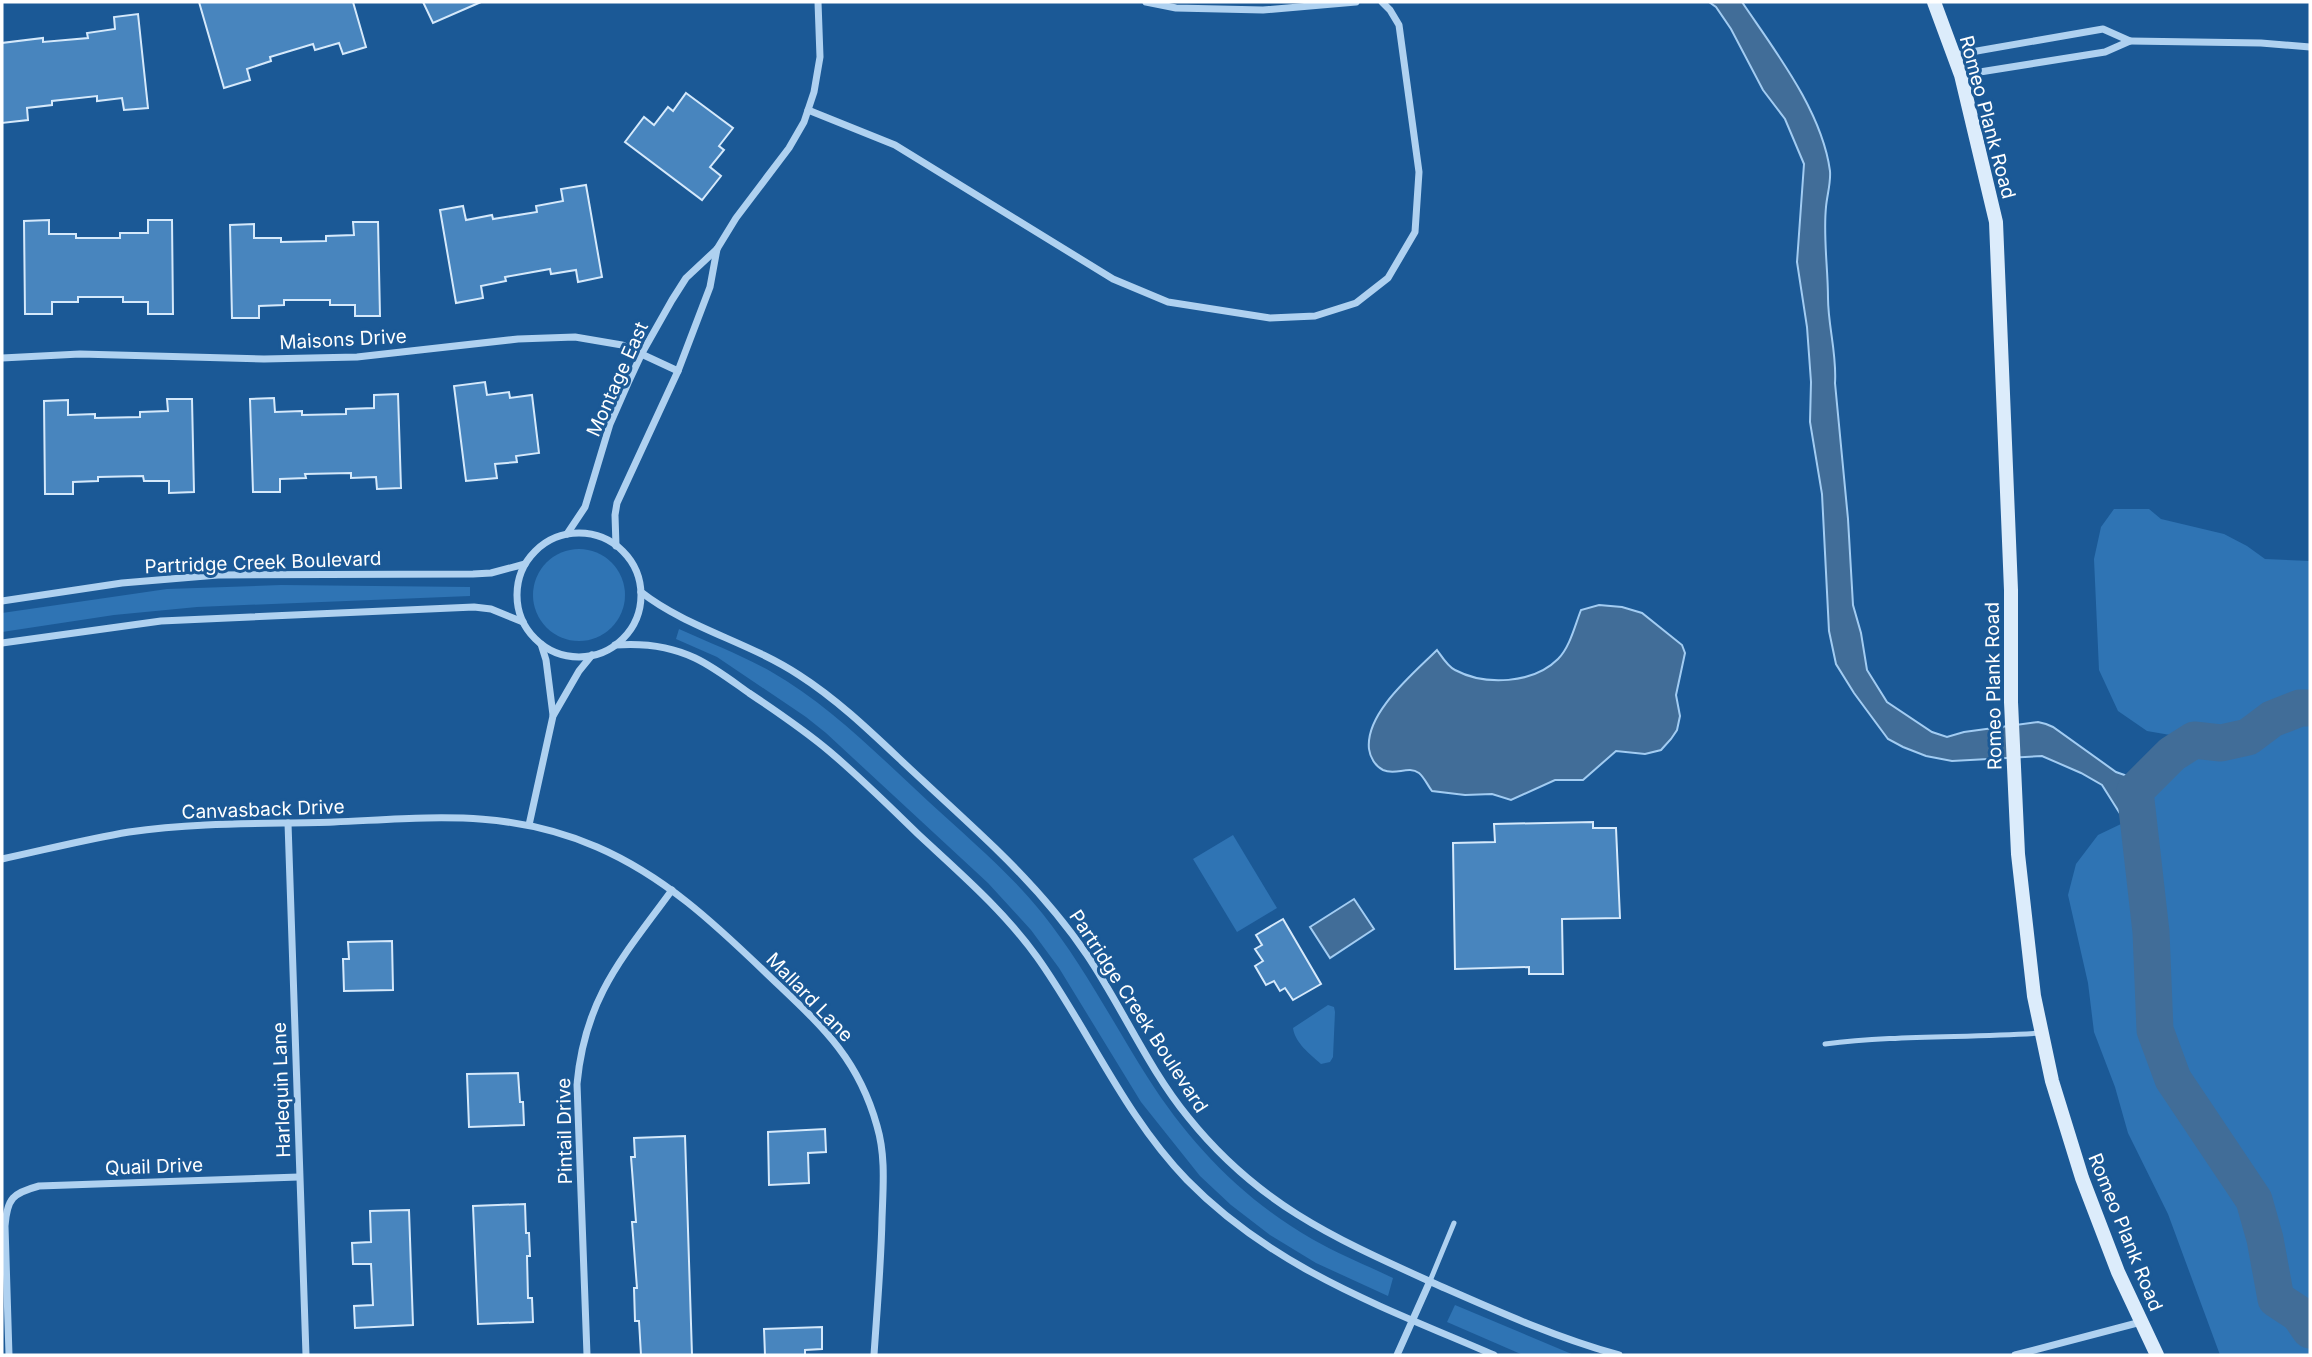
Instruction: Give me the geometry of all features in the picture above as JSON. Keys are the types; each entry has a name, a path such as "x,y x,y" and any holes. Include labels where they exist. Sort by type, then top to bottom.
{"main road":[{"name":"Romeo Plank Road","path":"1934,2 1961,75 1996,222 2011,590 2014,782 2022,908 2030,970 2041,1033 2081,1178 2118,1272 2157,1355"}],"street":[{"name":"Montage East","path":"567,534 585,507 610,424 642,353 686,278 717,248 736,218 789,148 804,122 814,92 820,57 818,2"},
{"path":"1146,2 1176,8 1263,10 1356,2"},
{"path":"808,110 895,145 1113,279 1167,302 1270,318 1315,316 1356,303 1388,278 1415,232 1419,172 1399,25 1390,10 1381,2"},
{"path":"1954,55 2103,29 2130,41 2261,43 2310,47"},
{"path":"1961,75 2105,52 2130,41"},
{"name":"Montage East","path":"617,546 617,503 678,371 709,287 717,248"},
{"name":"Maisons Drive","path":"2,358 80,354 264,359 357,357 548,337 599,339 622,345 678,371"},
{"path":"567,534 593,534 617,546 634,566 640,592 637,616 624,636 615,645 592,655 566,655 541,643 523,622 518,607 516,592 525,564 542,544 567,534"},
{"name":"Partridge Creek Boulevard","path":"2,601 171,578 274,574 474,574 491,573 525,564"},
{"name":"Partridge Creek Boulevard","path":"640,592 666,609 782,664 832,699 869,730 995,849 1034,888 1086,954 1165,1085 1187,1116 1212,1144 1257,1186 1293,1214 1353,1247 1523,1322 1619,1355"},
{"path":"2,643 161,621 474,607 491,609 523,622"},
{"path":"541,643 546,660 553,716"},
{"path":"615,645 650,645 695,657 830,751 981,893 1010,924 1036,956 1142,1126 1187,1180 1221,1212 1289,1261 1326,1281 1494,1355"},
{"path":"529,825 553,716 579,671 592,655"},
{"name":"Canvasback Drive","path":"2,859 131,832 164,828 467,817 529,825"},
{"name":"Harlequin Lane","path":"288,824 306,1355"},
{"name":"Mallard Lane","path":"529,825 626,860 672,890 717,926 813,1017 837,1044 867,1097 883,1150 884,1177 874,1355"},
{"name":"Pintail Drive","path":"587,1355 577,1084 579,1057 589,1019 606,982 672,890"},
{"name":"Quail Drive","path":"9,1355 5,1226 6,1209 12,1197 39,1186 299,1177"},
{"path":"1397,1355 1430,1281"},
{"path":"2015,1355 2141,1322"}],"lane":[{"path":"1825,1044 1857,1040 2041,1033"},
{"path":"1430,1281 1454,1223"}],"shaded area":[{"path":"1709,2 1742,2 1795,82 1818,126 1825,149 1830,171 1825,230 1828,309 1835,361 1853,605 1867,670 1887,702 1932,732 1947,737 1964,732 2038,722 2053,727 2116,772 2133,778 2137,775 2119,812 2102,785 2042,756 1952,761 1926,756 1903,747 1888,739 1836,664 1829,631 1822,494 1810,422 1811,382 1807,327 1797,262 1804,164 1785,119 1763,90 1731,29 1716,7"},
{"path":"2114,509 2149,509 2161,519 2224,534 2265,559 2310,561 2310,1355 2220,1355 2168,1214 2128,1133 2115,1087 2094,1032 2088,983 2068,895 2076,864 2098,835 2121,824 2159,784 2176,761 2176,736 2147,731 2118,711 2099,670 2094,559 2101,527"},
{"path":"579,549 597,553 611,563 621,577 625,595 621,613 611,627 597,637 579,641 561,637 547,627 537,613 533,595 537,577 547,563 561,553"},
{"path":"281,585 470,587 470,596 197,607 114,615 2,632 2,613 167,589"},
{"path":"1599,605 1622,607 1642,613 1682,645 1685,653 1676,695 1680,716 1677,730 1661,750 1645,754 1616,751 1583,780 1555,780 1511,800 1492,794 1465,795 1432,791 1415,771 1388,772 1373,761 1369,749 1370,735 1382,708 1437,650 1450,667 1467,675 1494,680 1522,678 1536,674 1558,659 1569,642 1581,610"},
{"path":"679,629 759,665 813,699 853,732 988,856 1016,883 1057,932 1148,1078 1200,1148 1241,1188 1287,1224 1332,1250 1393,1278 1388,1296 1316,1263 1270,1235 1231,1205 1200,1176 1141,1102 1059,968 1031,930 988,883 826,733 717,657 676,639"},
{"path":"1233,835 1277,908 1237,932 1193,859"},
{"path":"1354,899 1374,929 1330,958 1310,927"},
{"path":"1328,1005 1334,1007 1335,1012 1333,1057 1330,1062 1321,1064 1300,1043 1293,1028"},
{"path":"1455,1305 1574,1355 1523,1355 1447,1322"}],"building":[{"path":"199,2 353,2 366,47 343,54 339,43 315,50 313,44 270,57 271,61 247,69 250,80 224,88"},
{"path":"423,2 481,2 433,23"},
{"path":"138,14 148,108 124,110 122,98 97,101 97,96 52,101 52,105 27,108 28,120 2,123 2,43 43,38 43,42 88,38 87,33 115,29 114,17"},
{"path":"686,93 733,128 719,146 724,150 710,167 721,176 702,200 625,142 644,117 654,125 668,107 673,111"},
{"path":"586,185 602,277 578,282 576,270 551,274 550,269 505,277 506,281 481,286 483,298 456,303 440,210 463,206 466,220 537,212 536,206 563,201 561,189"},
{"path":"49,220 49,234 76,234 76,238 120,238 120,233 148,233 148,220 172,220 173,314 148,314 148,302 123,302 123,297 78,297 78,302 52,302 52,314 25,314 24,221"},
{"path":"353,222 378,222 380,316 355,316 355,305 330,305 330,300 284,300 284,305 259,306 259,318 232,318 230,225 254,224 254,238 281,238 281,242 326,241 326,236 354,235"},
{"path":"485,382 487,395 509,392 510,398 532,395 539,453 516,456 517,462 495,464 497,478 466,481 454,386"},
{"path":"398,394 401,488 377,489 376,477 351,478 351,473 305,474 306,478 280,479 280,492 253,492 250,399 274,398 275,412 302,411 302,415 346,414 346,409 374,408 374,395"},
{"path":"167,399 192,399 194,492 169,493 169,481 144,481 143,476 98,477 98,481 73,482 73,494 45,494 44,401 68,400 68,415 95,414 95,418 140,417 140,412 168,411"},
{"path":"1593,822 1593,828 1616,828 1620,918 1562,919 1563,974 1529,974 1529,967 1455,969 1453,843 1495,842 1494,824"},
{"path":"1283,919 1321,984 1293,1000 1285,988 1280,991 1274,981 1266,985 1255,966 1263,961 1255,949 1262,945 1256,935"},
{"path":"392,941 393,990 344,991 343,959 349,959 348,942"},
{"path":"518,1073 524,1125 469,1127 467,1074"},
{"path":"825,1129 826,1152 808,1153 809,1183 769,1185 768,1132"},
{"path":"685,1136 692,1355 641,1355 639,1321 635,1321 634,1288 637,1288 632,1222 636,1222 631,1157 635,1157 634,1138"},
{"path":"525,1204 530,1256 527,1256 528,1298 532,1298 533,1322 478,1324 473,1206"},
{"path":"409,1210 413,1325 355,1328 354,1306 373,1305 371,1264 353,1264 352,1243 371,1242 370,1211"},
{"path":"822,1327 822,1349 805,1350 805,1355 765,1355 764,1329"}],"waterway":[{"path":"2310,708 2300,708 2272,719 2248,737 2221,743 2194,740 2172,754 2135,791 2151,932 2155,1030 2173,1079 2254,1200 2265,1239 2276,1299 2299,1314 2310,1330"}]}
